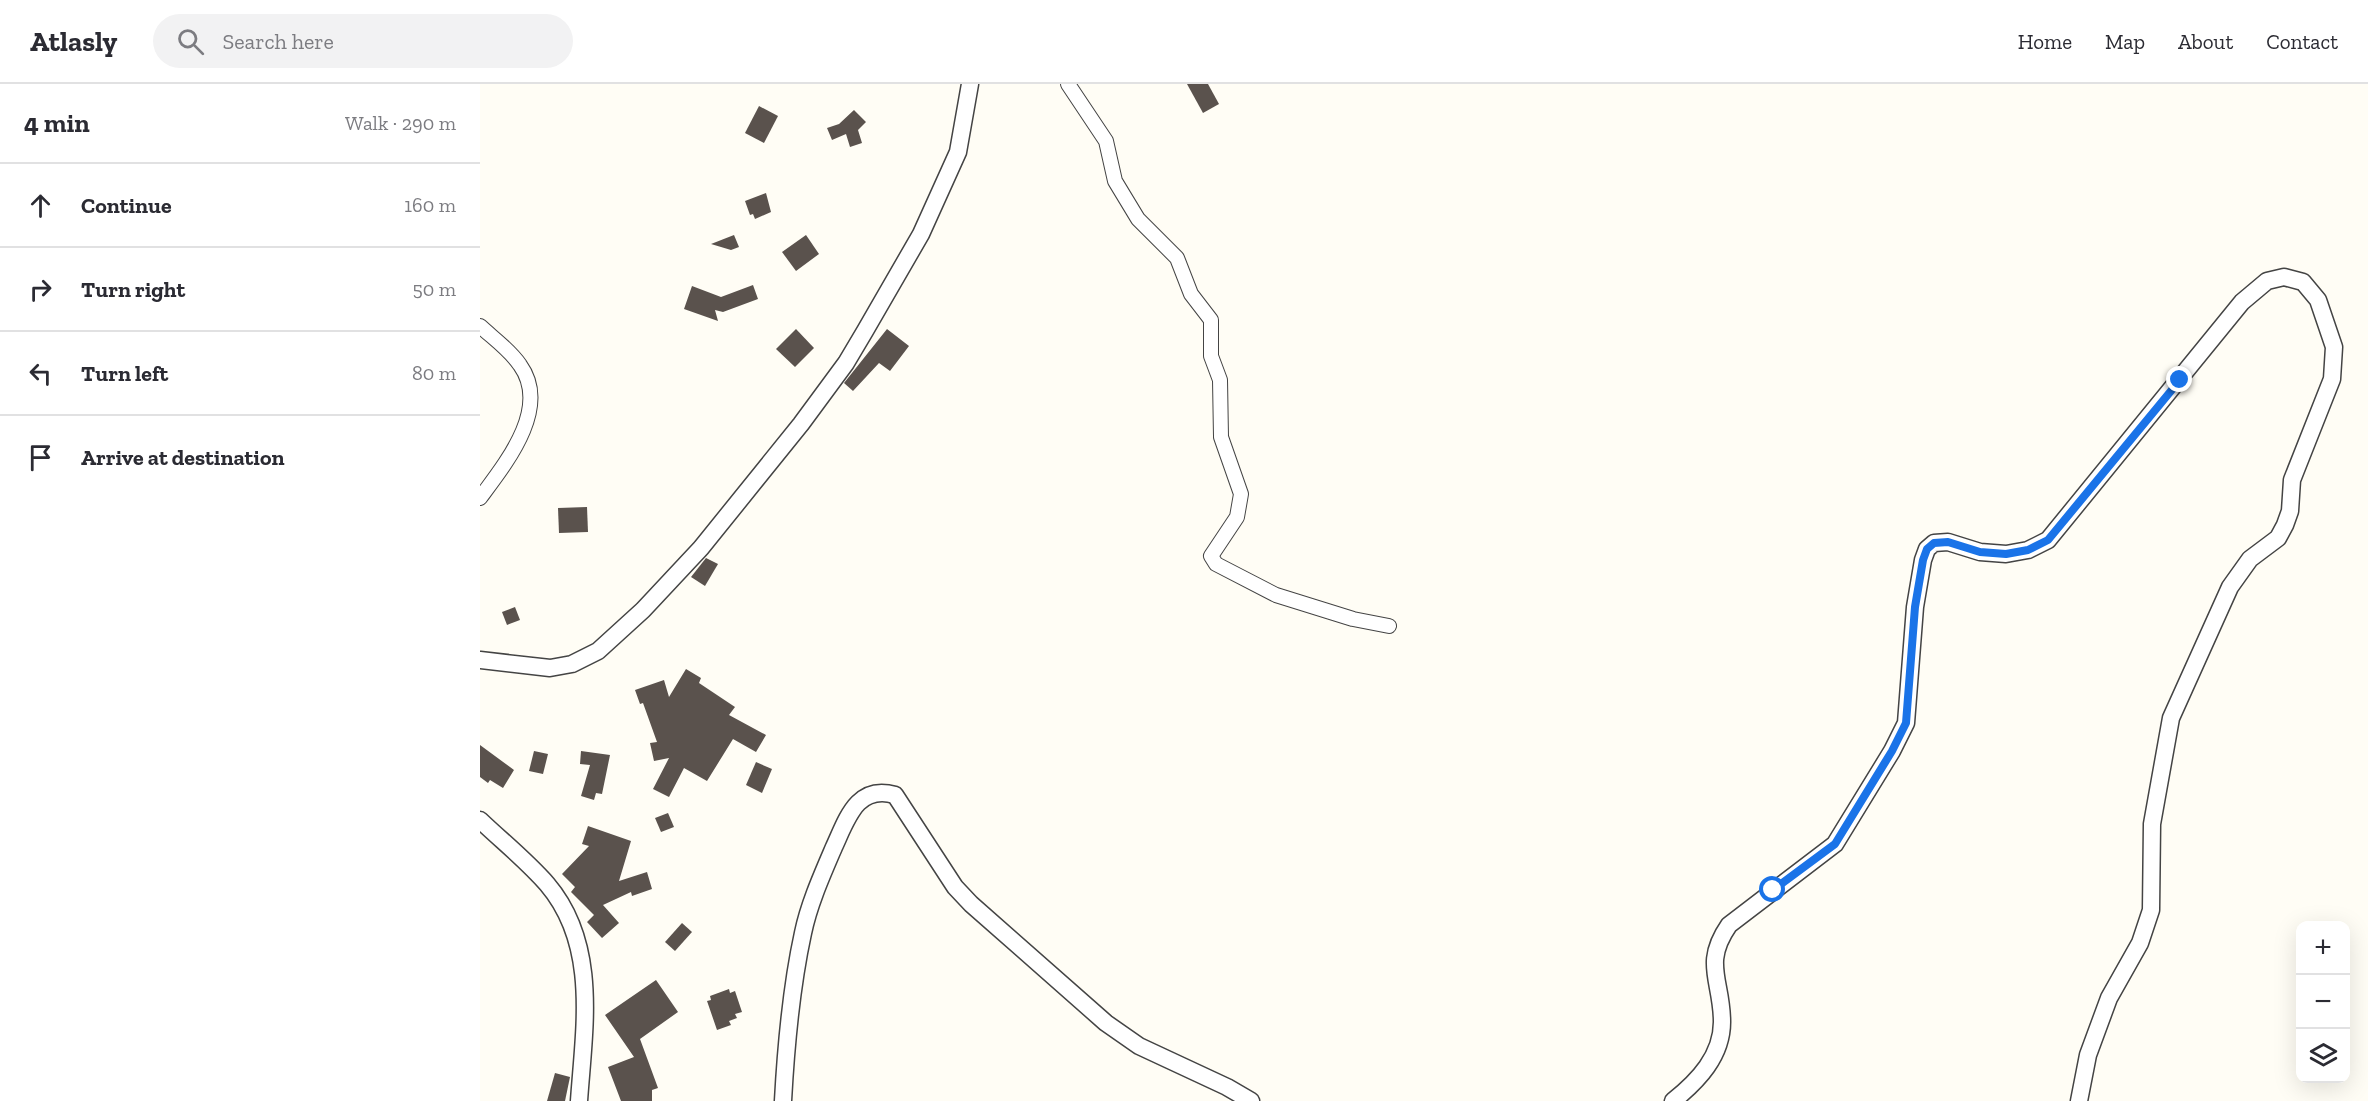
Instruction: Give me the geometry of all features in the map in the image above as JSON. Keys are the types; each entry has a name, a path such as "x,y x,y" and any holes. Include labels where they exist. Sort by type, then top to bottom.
{"street":[{"path":"480,660 550,668 572,664 598,651 643,610 701,548 801,424 846,363 865,332 921,234 958,152 970,84"},
{"path":"1068,84 1106,141 1115,181 1138,219 1177,258 1191,294 1211,320 1211,356 1220,380 1221,437 1241,494 1237,517 1211,556 1216,564 1276,595 1353,619 1389,626"},
{"path":"1673,1101 1691,1087 1709,1065 1718,1046 1722,1023 1714,957 1718,941 1730,925 1835,844 1892,751 1906,723 1915,607 1927,549 1934,543 1948,542 1980,552 2006,554 2028,550 2048,540 2242,302 2267,281 2284,277 2303,282 2318,300 2334,347 2332,379 2292,480 2290,511 2285,525 2278,538 2250,559 2230,587 2171,718 2152,824 2151,910 2140,943 2109,998 2088,1055 2079,1101"},
{"path":"480,326 520,363 532,392 523,430 509,456 480,498"},
{"path":"783,1101 788,1024 803,931 820,880 849,815 860,801 873,793 885,792 895,795 955,887 971,904 1106,1023 1138,1046 1227,1087 1251,1101"},
{"path":"480,820 548,885 579,945 586,996 579,1101"}],"building":[{"path":"1187,84 1208,84 1219,104 1203,113"},
{"path":"759,106 778,116 764,143 745,133"},
{"path":"854,110 866,122 858,130 862,143 850,147 846,134 832,140 827,128 839,124"},
{"path":"766,193 771,212 755,219 753,214 750,215 745,201"},
{"path":"734,235 739,247 731,250 711,244"},
{"path":"806,235 819,254 796,271 782,252"},
{"path":"753,285 758,299 723,312 715,310 718,321 684,309 692,286 721,297"},
{"path":"796,329 814,348 795,367 776,349"},
{"path":"887,329 909,346 890,371 879,363 853,391 844,383"},
{"path":"587,507 588,532 559,533 558,508"},
{"path":"706,558 718,564 705,586 691,577"},
{"path":"515,607 520,620 507,625 502,612"},
{"path":"686,669 701,678 699,683 735,707 729,715 766,735 756,752 733,739 707,781 684,768 669,797 653,789 669,758 654,761 650,743 657,742 643,703 640,704 635,690 664,680 669,697"},
{"path":"480,745 514,770 503,788 490,780 488,783 480,777"},
{"path":"534,751 548,754 543,774 529,771"},
{"path":"581,751 610,755 602,794 596,793 594,800 581,796 590,765 580,764"},
{"path":"756,762 772,769 762,793 746,785"},
{"path":"668,813 674,827 661,832 655,818"},
{"path":"588,826 631,841 619,881 647,872 652,889 632,896 631,892 603,905 619,923 602,938 587,922 594,915 571,892 575,887 562,874 589,846 582,844"},
{"path":"682,923 692,932 675,951 665,942"},
{"path":"656,980 678,1012 640,1039 658,1088 652,1090 652,1101 621,1101 608,1067 634,1057 605,1015"},
{"path":"729,989 730,993 735,991 742,1012 735,1014 737,1018 729,1021 731,1025 717,1030 707,1001 711,1000 710,996"},
{"path":"555,1073 570,1077 565,1101 547,1101"}],"route":[{"path":"1773,890 1835,844 1892,751 1906,723 1915,607 1927,549 1934,543 1948,542 1980,552 2006,554 2028,550 2048,540 2180,380"}]}
